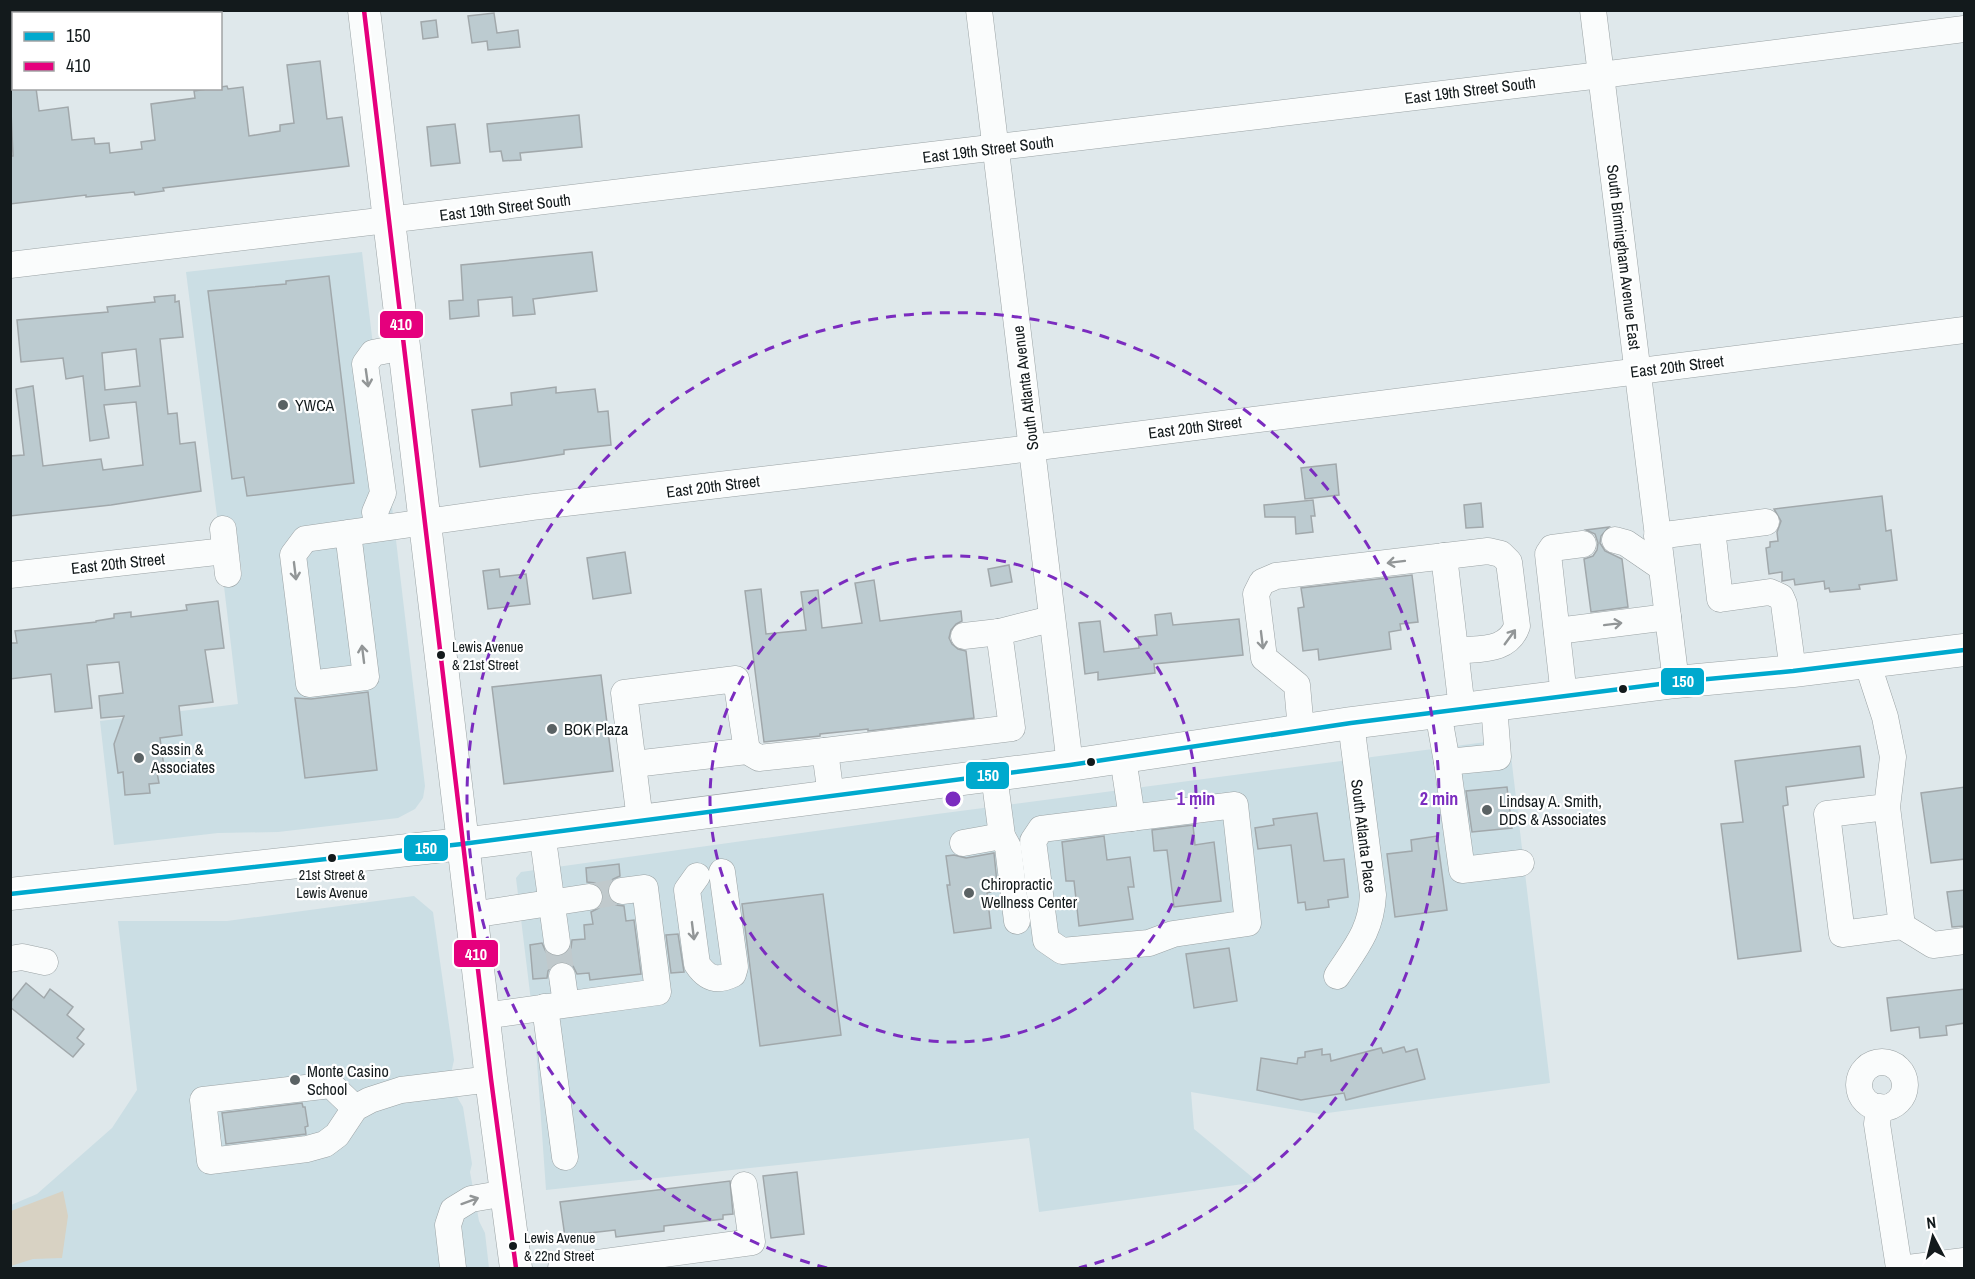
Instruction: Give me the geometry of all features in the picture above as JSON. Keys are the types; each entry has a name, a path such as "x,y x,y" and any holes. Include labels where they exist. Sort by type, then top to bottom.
{"main road":[{"path":"364,10 462,844 516,1269"},
{"path":"10,894 462,844 1123,758 1351,723 1676,682 1793,671 1965,650"}],"street":[{"name":"South Atlanta Avenue","path":"979,10 1070,765"},
{"name":"South Birmingham Avenue East","path":"1593,10 1676,682"},
{"name":"East 19th Street South","path":"10,265 1601,75 1965,29"},
{"name":"East 20th Street","path":"348,533 366,677 309,684 293,555 305,538 425,521 1032,448 1965,330"},
{"path":"378,528 375,512 383,493 365,364 373,352 403,348"},
{"path":"1657,536 1766,522"},
{"path":"1712,529 1720,599 1770,592 1781,597 1784,604 1793,671"},
{"path":"1615,540 1626,543 1661,567"},
{"path":"1564,696 1548,554 1552,548 1583,544"},
{"path":"1301,730 1298,685 1264,658 1256,594 1262,582 1275,576 1444,556 1488,551 1502,554 1509,562 1517,626 1514,635 1504,645 1456,651"},
{"name":"East 20th Street","path":"10,575 225,552"},
{"path":"1444,556 1456,651 1448,762 1461,870 1521,863"},
{"path":"1557,631 1668,617"},
{"path":"964,636 999,632 1051,619"},
{"path":"634,764 747,751 759,758 825,752 1012,728 999,632"},
{"path":"1867,662 1885,717 1893,757 1887,807 1902,926"},
{"path":"640,820 624,693 736,679 747,751"},
{"path":"1448,762 1498,757 1494,705"},
{"name":"South Atlanta Place","path":"1337,976 1363,936 1371,916 1373,896 1351,723"},
{"path":"825,752 831,796"},
{"path":"1123,758 1132,818"},
{"path":"994,775 1002,836 1008,847 1017,921"},
{"path":"1235,805 1248,923 1173,934 1149,943 1062,951 1046,940 1033,841 1041,829 1132,818 1235,805"},
{"path":"1887,807 1827,814 1842,934 1902,926 1933,945 1965,941"},
{"path":"542,832 557,942"},
{"path":"963,843 1002,836"},
{"path":"483,1016 658,992 645,888 622,891"},
{"path":"471,915 589,897"},
{"path":"10,959 22,957 45,962"},
{"path":"562,976 555,1006 565,1157"},
{"path":"356,1108 331,1085 204,1100 210,1161 307,1149 325,1144 341,1129 356,1108 370,1100 401,1090 491,1079"},
{"path":"1879,1107 1877,1124 1899,1269"},
{"path":"561,1269 752,1242 744,1185"},
{"path":"453,1269 448,1225 453,1210 471,1199 506,1193"},
{"path":"1908,1269 1965,1261"}],"shaded area":[{"path":"362,252 425,786 423,798 415,809 398,818 278,832 218,833 114,845 100,721 238,704 223,578 242,575 235,522 218,524 186,272"},
{"path":"1509,739 1550,1083 1320,1114 1191,1092 1194,1129 1258,1182 1039,1212 1029,1138 546,1190 535,1034 516,878 521,872 937,814"},
{"name":"Monte Casino School","path":"414,896 433,912 454,1060 452,1069 456,1095 463,1107 472,1164 470,1172 479,1221 485,1233 489,1268 11,1268 11,1205 37,1194 112,1128 137,1090 118,921 227,921"},
{"path":"63,1191 68,1216 62,1258 33,1259 11,1266 11,1211"}],"building":[{"path":"494,13 497,33 518,30 520,47 488,50 487,41 472,43 468,16"},
{"path":"436,20 438,37 423,39 421,22"},
{"path":"320,61 327,119 342,117 349,166 163,188 164,191 135,195 134,192 86,197 86,195 10,204 10,156 13,156 10,88 12,90 36,90 39,111 68,107 72,140 94,138 95,144 109,143 110,153 142,149 141,142 155,140 151,104 195,98 194,91 222,90 222,87 227,86 228,89 243,87 249,136 280,131 280,125 294,123 287,65"},
{"path":"579,115 582,147 520,153 521,160 503,161 501,151 490,152 487,124"},
{"path":"455,124 460,163 431,166 427,127"},
{"path":"592,252 597,291 533,299 535,314 513,316 512,297 478,300 479,316 450,319 449,301 463,300 461,265"},
{"name":"YWCA","path":"329,276 354,483 247,496 244,477 232,479 208,291 286,284 286,281"},
{"path":"175,295 175,302 179,301 183,337 160,339 168,414 177,413 180,444 195,442 201,491 111,505 10,516 10,456 24,455 16,389 33,386 43,466 101,459 103,470 143,465 136,402 104,405 109,438 90,441 83,376 66,379 63,358 21,362 17,320 108,312 107,307 155,302 154,297","holes":["136,349 140,386 105,390 102,353"]},
{"path":"556,387 556,393 595,389 598,412 608,411 611,445 564,450 564,454 480,467 472,410 512,405 511,393"},
{"path":"1336,464 1339,495 1305,499 1301,468"},
{"path":"1882,496 1886,531 1891,530 1897,580 1859,585 1860,589 1830,592 1829,588 1825,589 1824,581 1795,585 1794,579 1782,581 1782,572 1769,574 1766,548 1770,547 1770,542 1778,541 1777,532 1781,521 1774,509"},
{"path":"1313,500 1315,516 1311,516 1313,532 1296,534 1295,517 1265,517 1264,505"},
{"path":"1481,503 1483,527 1466,528 1464,505"},
{"path":"1609,527 1601,536 1600,543 1605,551 1622,559 1628,607 1591,612 1584,559 1593,556 1598,543 1595,534 1586,530"},
{"path":"625,552 631,593 593,599 587,558"},
{"path":"1009,565 1012,582 991,586 988,569"},
{"path":"499,569 500,577 526,574 530,604 488,609 483,571"},
{"path":"1412,575 1418,622 1400,624 1401,630 1389,632 1391,649 1319,660 1318,649 1303,651 1298,608 1304,607 1301,588"},
{"path":"874,580 880,621 961,611 962,621 951,630 949,638 958,649 966,651 974,718 764,742 745,591 761,589 766,634 806,630 801,592 818,590 822,628 862,623 855,583"},
{"path":"218,601 224,648 205,650 213,702 179,706 182,735 160,738 164,767 156,767 159,783 149,784 150,793 125,795 123,772 118,773 114,744 124,716 101,718 99,696 123,693 119,662 87,665 92,708 55,712 51,674 10,679 10,643 17,643 15,631 96,622 114,618 114,614 131,612 131,617 187,610 186,605"},
{"path":"1171,613 1173,625 1239,619 1243,655 1154,664 1155,673 1098,680 1098,672 1085,674 1079,623 1100,621 1104,652 1139,648 1138,637 1157,635 1155,615"},
{"name":"BOK Plaza","path":"601,675 613,771 504,784 492,687"},
{"path":"368,692 377,770 305,778 295,698 311,699"},
{"path":"1860,746 1864,777 1786,787 1788,805 1783,806 1801,951 1738,959 1721,824 1743,822 1735,761"},
{"name":"Lindsay A. Smith, DDS & Associates","path":"1507,787 1512,828 1472,832 1466,791"},
{"path":"1965,787 1965,859 1931,863 1921,793"},
{"path":"1317,813 1324,861 1344,859 1348,897 1328,900 1329,907 1306,910 1305,902 1298,903 1291,845 1258,849 1255,828 1274,825 1273,819"},
{"path":"1193,825 1195,845 1214,842 1221,901 1174,907 1167,850 1154,851 1152,830"},
{"path":"1104,836 1107,860 1130,857 1134,887 1128,887 1133,919 1079,926 1074,881 1066,881 1062,842"},
{"path":"1437,836 1447,910 1395,917 1387,854 1412,851 1411,840"},
{"name":"Chiropractic Wellness Center","path":"994,853 997,883 990,884 991,892 987,893 991,928 954,933 947,885 950,885 946,856 966,858"},
{"path":"619,864 620,876 608,885 607,894 610,901 624,906 626,921 634,920 641,974 590,980 589,973 577,974 573,966 560,961 552,965 547,978 533,979 530,945 542,943 546,952 560,957 571,948 572,940 585,939 584,925 593,924 591,912 599,908 604,895 595,883 587,882 586,868"},
{"path":"1965,890 1965,926 1952,927 1947,892"},
{"path":"823,894 841,1035 760,1046 742,904"},
{"path":"678,934 684,972 671,973 666,935"},
{"path":"1229,948 1237,1001 1194,1008 1186,954"},
{"path":"26,983 44,998 50,989 73,1007 67,1015 84,1029 77,1038 84,1044 73,1057 10,1007 10,1003"},
{"path":"1965,989 1965,1023 1946,1026 1947,1035 1920,1038 1919,1027 1891,1031 1887,998"},
{"path":"1404,1047 1406,1052 1417,1049 1425,1079 1346,1100 1344,1093 1301,1100 1257,1090 1261,1058 1297,1064 1298,1058 1305,1057 1305,1052 1322,1049 1322,1055 1330,1054 1331,1061 1381,1048 1383,1053"},
{"path":"302,1103 305,1107 308,1126 305,1127 306,1134 226,1144 222,1113"},
{"path":"797,1172 804,1234 771,1238 763,1176"},
{"path":"730,1181 733,1214 723,1215 723,1219 664,1226 664,1231 616,1237 615,1230 581,1234 582,1242 566,1244 560,1202"}],"tunnel":[{"path":"589,897 622,891"},
{"path":"557,942 562,976"}],"transit line":[{"name":"410","path":"364,10 491,1079 516,1268"},
{"name":"150","path":"10,894 462,844 1070,765 1351,723 1676,682 1793,671 1964,650"}],"place":[{"name":"YWCA","path":"283,405"},
{"name":"Lewis Avenue & 21st Street","path":"441,655"},
{"name":"BOK Plaza","path":"552,729"},
{"name":"Sassin & Associates","path":"139,758"},
{"name":"Lindsay A. Smith, DDS & Associates","path":"1487,810"},
{"name":"21st Street & Lewis Avenue","path":"332,858"},
{"name":"Chiropractic Wellness Center","path":"969,893"},
{"name":"Monte Casino School","path":"295,1080"},
{"name":"Lewis Avenue & 22nd Street","path":"513,1246"}]}
